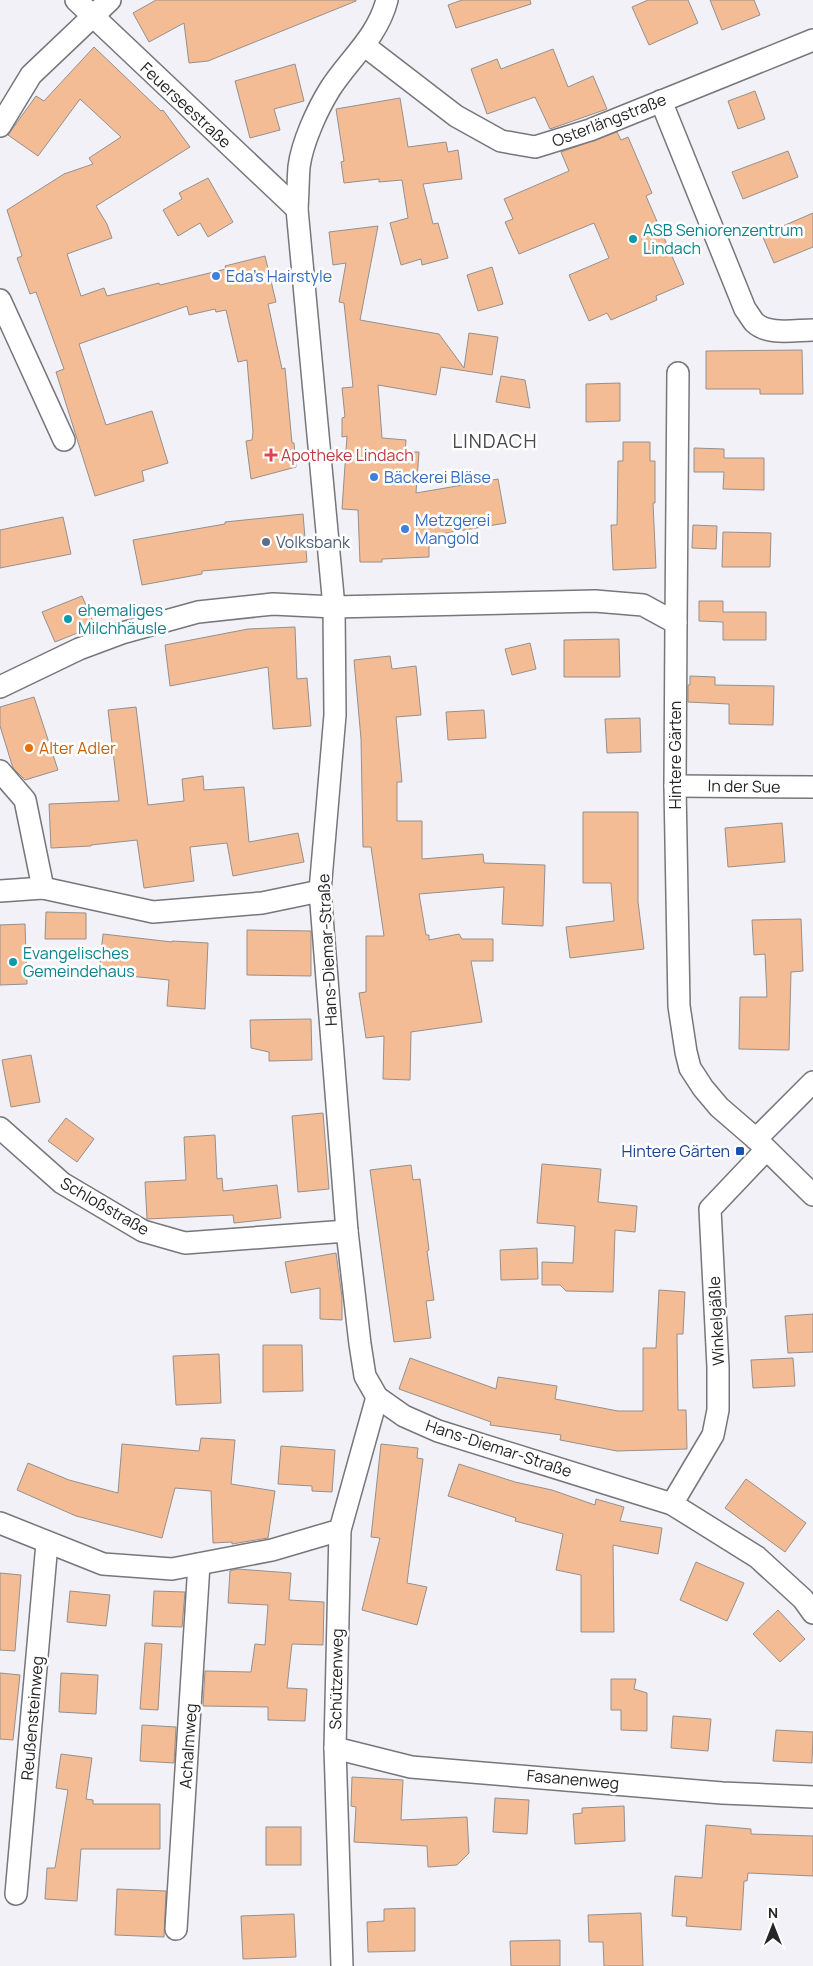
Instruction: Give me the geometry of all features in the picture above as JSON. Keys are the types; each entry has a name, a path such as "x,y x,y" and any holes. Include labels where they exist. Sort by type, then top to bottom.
{"street":[{"name":"Feuerseestraße","path":"76,0 297,209"},
{"path":"0,126 31,75 110,0"},
{"name":"Hans-Diemar-Straße","path":"387,0 385,8 365,46 330,89 310,128 299,165 297,209 334,607 335,715 320,891 347,1231 366,1376 376,1396 404,1416 438,1431 672,1504 757,1557 810,1600"},
{"name":"Osterlängstraße","path":"365,46 456,116 501,141 536,147 590,130 813,40"},
{"path":"661,101 745,309 754,322 762,328 776,331 813,330"},
{"path":"0,300 64,440"},
{"name":"Hintere Gärten","path":"678,373 675,786 679,1006 686,1052 690,1068 702,1088 719,1107 761,1144 813,1195"},
{"path":"0,687 79,648 122,633 198,612 273,604 334,607 595,600 643,605 676,623"},
{"path":"0,770 25,800 43,888"},
{"name":"In der Sue","path":"675,786 813,787"},
{"path":"0,891 43,888 153,912 262,903 320,891"},
{"name":"Winkelgäßle","path":"672,1504 713,1435 718,1410 718,1367 710,1209 813,1082"},
{"name":"Schloßstraße","path":"0,1128 62,1183 143,1231 184,1243 347,1231"},
{"name":"Schützenweg","path":"342,1966 335,1748 340,1530 376,1396"},
{"path":"0,1523 103,1564 172,1569 272,1550 340,1530"},
{"name":"Reußensteinweg","path":"16,1894 47,1542"},
{"name":"Achalmweg","path":"176,1929 199,1564"},
{"name":"Fasanenweg","path":"335,1748 411,1767 722,1793 813,1797"}],"building":[{"path":"156,0 356,1 208,61 189,63 184,23 149,42 133,13"},
{"path":"462,0 530,0 531,4 456,28 448,5"},
{"path":"648,0 688,0 698,23 649,45 632,7"},
{"path":"710,0 754,0 760,15 722,30"},
{"path":"94,47 161,111 163,110 190,147 96,206 107,224 112,238 67,254 81,296 104,288 107,296 159,283 160,285 226,269 225,266 265,256 276,302 268,304 282,369 285,368 296,467 251,479 246,441 252,440 253,432 247,360 238,362 226,310 216,312 215,309 189,315 187,306 79,344 106,425 152,411 168,463 142,471 144,481 95,496 56,372 64,369 36,292 30,294 17,258 22,256 7,210 64,174 93,164 89,158 121,137 80,99 38,156 8,135 36,96 44,101"},
{"path":"553,49 568,87 593,76 607,109 550,129 535,97 487,114 471,69 497,59 501,69"},
{"path":"295,64 304,101 274,109 280,130 250,138 235,81"},
{"path":"755,91 765,119 738,129 728,101"},
{"path":"400,98 408,147 446,142 448,152 458,150 462,179 423,184 433,224 438,223 448,258 422,265 421,259 401,265 390,223 408,218 402,180 379,182 379,179 344,183 341,162 344,161 336,109"},
{"name":"ASB Seniorenzentrum Lindach","path":"617,132 621,140 628,137 652,193 646,196 684,284 656,296 657,300 611,320 607,313 589,321 569,275 609,258 594,223 519,254 505,222 513,219 504,199 569,171 561,152"},
{"path":"788,151 798,177 743,199 732,172"},
{"path":"208,178 233,222 208,237 200,223 178,236 163,210 182,199 179,193"},
{"path":"813,213 813,247 774,263 762,235"},
{"path":"378,226 360,320 439,334 464,368 469,333 498,337 492,375 441,367 436,395 378,385 382,438 406,440 405,452 419,452 416,493 498,479 506,523 429,536 429,557 382,559 382,562 360,562 358,510 342,509 347,436 342,437 342,418 345,417 342,388 353,387 344,303 339,302 346,263 333,265 329,232"},
{"path":"492,267 503,304 478,311 467,275"},
{"path":"802,350 803,394 760,394 760,389 706,389 706,351"},
{"path":"501,376 525,380 530,408 496,402"},
{"path":"620,383 620,421 586,422 586,384"},
{"path":"623,442 650,442 650,461 655,461 655,503 653,503 656,568 613,570 611,525 617,525 618,461 623,461"},
{"path":"694,448 724,449 724,458 764,458 764,490 723,489 724,472 694,472"},
{"path":"303,514 307,562 202,571 202,574 142,585 133,540 225,524 225,522"},
{"path":"63,517 71,554 0,568 0,530"},
{"path":"693,525 717,526 716,549 692,548"},
{"path":"723,532 771,533 770,567 722,567"},
{"name":"ehemaliges Milchhäusle","path":"82,596 95,626 55,642 42,612"},
{"path":"699,601 723,601 723,612 766,612 766,640 723,640 723,622 699,621"},
{"path":"295,627 297,679 307,678 311,726 273,729 268,667 170,686 165,645 248,629"},
{"path":"619,639 620,677 564,677 564,640"},
{"path":"530,643 536,669 512,675 505,649"},
{"path":"390,656 392,669 416,666 421,715 396,717 402,782 397,782 397,821 422,821 422,859 483,854 484,863 545,865 543,926 502,924 504,887 419,894 426,935 429,935 429,940 459,934 462,939 493,939 493,961 471,961 482,1022 411,1032 410,1080 383,1079 384,1036 366,1038 359,993 366,992 366,936 384,936 371,847 363,847 361,739 354,660"},
{"path":"690,676 715,677 715,685 774,686 773,725 729,724 729,704 688,702"},
{"name":"Alter Adler","path":"34,697 58,770 25,780 13,768 0,726 0,707"},
{"path":"136,707 148,805 184,801 182,779 203,776 204,790 244,787 249,842 298,833 304,862 233,876 227,843 190,847 194,881 144,888 137,840 91,846 51,848 49,804 119,801 108,710"},
{"path":"484,710 486,738 448,740 446,712"},
{"path":"640,718 641,752 607,753 605,719"},
{"path":"583,812 638,812 638,902 644,949 570,958 566,927 614,921 611,883 583,883"},
{"path":"782,823 785,862 728,867 725,828"},
{"path":"46,912 86,913 86,939 45,939"},
{"path":"801,919 803,971 791,972 789,1050 739,1049 740,997 767,997 765,954 754,955 752,920"},
{"name":"Evangelisches Gemeindehaus","path":"25,924 27,984 0,985 0,925"},
{"path":"247,930 311,931 311,976 247,975"},
{"path":"103,934 172,942 208,943 205,1009 167,1006 169,980 99,973"},
{"path":"311,1019 312,1060 269,1061 269,1052 251,1048 250,1020"},
{"path":"31,1055 40,1102 11,1107 2,1060"},
{"path":"323,1113 329,1189 298,1192 292,1116"},
{"path":"66,1118 94,1139 77,1162 48,1141"},
{"path":"215,1135 217,1179 222,1178 223,1191 277,1185 281,1218 234,1223 233,1215 147,1219 145,1182 186,1180 184,1137"},
{"path":"542,1164 601,1169 598,1202 637,1206 635,1232 615,1230 613,1292 566,1291 560,1285 542,1285 542,1262 573,1263 575,1226 537,1223"},
{"path":"411,1165 413,1180 420,1179 429,1250 427,1251 434,1300 426,1301 431,1338 394,1342 370,1170"},
{"path":"537,1248 538,1279 501,1280 500,1250"},
{"path":"336,1253 342,1297 342,1320 320,1319 320,1288 291,1293 285,1262"},
{"path":"659,1290 685,1292 683,1334 677,1334 678,1410 686,1410 687,1449 617,1451 560,1440 561,1435 490,1425 491,1422 399,1389 410,1358 496,1389 498,1377 557,1386 555,1399 618,1411 643,1411 643,1348 656,1348"},
{"path":"813,1314 813,1352 788,1353 785,1316"},
{"path":"263,1345 302,1345 303,1391 263,1392"},
{"path":"219,1354 221,1403 176,1405 173,1356"},
{"path":"793,1358 795,1386 753,1388 751,1360"},
{"path":"201,1438 235,1440 231,1484 275,1491 268,1538 232,1544 232,1542 213,1543 211,1491 175,1488 162,1538 76,1516 17,1490 28,1463 69,1480 118,1493 122,1444 199,1451"},
{"path":"381,1444 418,1448 417,1458 423,1459 407,1583 427,1587 417,1625 362,1610 380,1538 371,1537"},
{"path":"281,1446 335,1450 332,1492 312,1491 312,1486 278,1484"},
{"path":"459,1464 515,1482 552,1490 595,1505 596,1499 624,1507 620,1521 662,1528 658,1554 613,1545 614,1632 581,1632 581,1575 556,1570 563,1534 515,1521 516,1518 448,1496"},
{"path":"746,1479 806,1523 785,1552 725,1508"},
{"path":"696,1562 744,1583 727,1621 680,1600"},
{"path":"237,1569 291,1573 289,1600 324,1602 323,1645 292,1644 287,1688 307,1689 305,1721 268,1720 268,1707 203,1706 205,1671 251,1672 255,1644 265,1645 268,1605 228,1603 230,1571"},
{"path":"0,1573 21,1575 15,1651 0,1650"},
{"path":"70,1591 110,1595 106,1626 67,1622"},
{"path":"154,1591 185,1592 182,1627 152,1626"},
{"path":"778,1610 805,1639 780,1662 753,1634"},
{"path":"145,1643 162,1644 158,1710 140,1709"},
{"path":"0,1673 20,1675 13,1740 0,1739"},
{"path":"61,1673 98,1675 96,1714 59,1712"},
{"path":"611,1679 636,1679 634,1689 647,1693 647,1731 621,1730 621,1710 611,1710"},
{"path":"673,1716 711,1719 708,1751 671,1748"},
{"path":"142,1725 176,1727 174,1763 140,1761"},
{"path":"776,1730 813,1732 812,1763 773,1761"},
{"path":"61,1754 92,1758 86,1799 93,1800 93,1804 160,1804 160,1849 81,1849 77,1901 45,1899 47,1868 55,1868 68,1790 56,1788"},
{"path":"352,1777 403,1780 401,1820 467,1817 469,1853 457,1865 428,1867 427,1846 354,1842 356,1807 351,1806"},
{"path":"495,1798 529,1800 527,1834 493,1832"},
{"path":"624,1806 625,1841 575,1844 573,1814 582,1813 582,1808"},
{"path":"706,1825 751,1829 751,1834 813,1836 813,1876 748,1873 747,1881 744,1881 741,1930 686,1926 687,1917 672,1916 675,1876 702,1878"},
{"path":"266,1827 301,1827 301,1865 266,1865"},
{"path":"117,1889 166,1891 164,1937 115,1935"},
{"path":"415,1908 415,1951 368,1952 367,1922 384,1921 384,1909"},
{"path":"641,1913 643,1966 604,1966 603,1942 589,1942 588,1915"},
{"path":"294,1914 296,1957 243,1959 241,1916"},
{"path":"560,1940 560,1966 511,1966 510,1941"}],"place":[{"name":"ASB Seniorenzentrum Lindach","path":"633,239"},
{"name":"Eda's Hairstyle","path":"216,276"},
{"name":"Apotheke Lindach","path":"271,455"},
{"name":"Bäckerei Bläse","path":"374,477"},
{"name":"Metzgerei Mangold","path":"405,529"},
{"name":"Volksbank","path":"266,542"},
{"name":"ehemaliges Milchhäusle","path":"68,619"},
{"name":"Alter Adler","path":"29,748"},
{"name":"Evangelisches Gemeindehaus","path":"13,962"},
{"name":"Hintere Gärten","path":"740,1151"}],"district":[{"name":"LINDACH","path":"495,441"}]}
